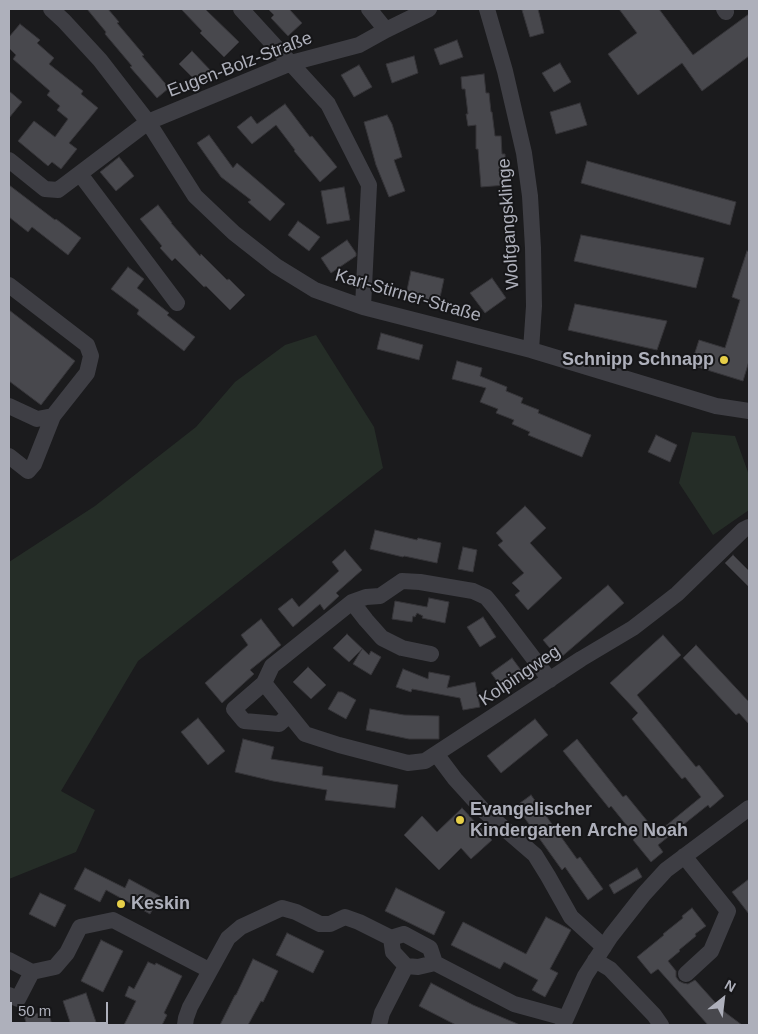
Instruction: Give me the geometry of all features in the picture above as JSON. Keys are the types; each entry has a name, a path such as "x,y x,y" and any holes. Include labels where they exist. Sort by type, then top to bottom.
{"street":[{"name":"Karl-Stirner-Straße","path":"51,9 100,60 148,122 195,196 234,233 276,266 315,290 363,307 531,350 716,406 749,411"},
{"path":"241,9 328,104 369,184 363,307"},
{"path":"370,9 386,30"},
{"name":"Eugen-Bolz-Straße","path":"9,160 45,189 58,190 148,122 291,63 359,45 429,9"},
{"name":"Wolfgangsklinge","path":"487,9 506,71 524,153 530,196 534,306 531,350"},
{"path":"80,174 176,303"},
{"path":"9,285 86,345 91,356 87,373 53,416 34,464 28,471 9,456"},
{"path":"9,406 38,419 53,416"},
{"name":"Kolpingweg","path":"264,683 305,734 408,763 426,761 581,659 632,628 677,594 743,530 749,527"},
{"path":"289,715 279,724 244,721 234,709 264,683 272,666 352,602 366,597 380,596 402,581 420,582 473,592 486,597 550,680"},
{"path":"352,602 382,638 402,648 430,654"},
{"path":"437,755 455,779 484,811 535,855 571,916 610,969 654,1015 661,1025"},
{"path":"391,938 393,952 406,966 418,967 435,963 514,1004 550,1015 564,1022 585,976 600,953 616,929 660,876 749,808"},
{"path":"684,856 728,911 711,951 686,974"},
{"path":"185,1025 190,1007 228,938 241,926 282,908 296,912 320,924 330,924 345,917 391,938 404,934 430,948 435,963"},
{"path":"9,960 32,972 55,967 67,953 80,927 113,920 209,970"},
{"path":"379,1025 382,1013 406,966"},
{"path":"9,995 18,999 32,972"}],"shaded area":[{"path":"316,335 374,427 383,468 138,661 61,791 95,810 76,852 9,879 9,562 95,506 196,427 235,382 285,345"},
{"path":"692,432 735,436 749,475 749,510 713,535 679,483"}],"building":[{"path":"87,9 108,9 119,22 117,23 144,55 142,56 169,88 157,98 130,67 132,66"},
{"path":"181,9 205,9 239,42 224,57 200,33 202,31"},
{"path":"268,9 289,9 302,23 288,36 271,18 274,15"},
{"path":"538,9 544,33 530,37 522,10"},
{"path":"619,9 659,9 693,55 749,14 749,56 702,91 682,63 638,95 608,54 637,33"},
{"path":"20,24 40,40 37,43 54,58 49,64 83,91 81,94 98,108 69,143 77,149 61,169 52,162 48,166 18,141 34,121 55,137 68,119 57,110 60,106 47,95 50,91 13,59 16,55 9,48 9,37"},
{"path":"457,40 463,57 440,65 434,49"},
{"path":"192,51 213,73 200,85 179,64"},
{"path":"414,56 418,73 392,83 386,64"},
{"path":"560,63 571,82 554,92 542,73"},
{"path":"359,65 372,87 354,97 341,75"},
{"path":"484,74 486,93 489,93 495,136 501,136 502,154 505,154 506,185 481,187 478,149 476,149 476,125 468,126 465,89 462,89 461,77"},
{"path":"9,91 22,102 9,118"},
{"path":"580,103 587,125 556,134 550,112"},
{"path":"285,104 310,137 312,136 337,167 320,182 294,151 276,125 252,144 237,127 251,116 257,124"},
{"path":"387,115 392,124 402,157 394,160 405,191 389,197 376,165 364,122"},
{"path":"209,135 233,168 237,163 285,204 270,221 248,202 251,200 221,177 197,143"},
{"path":"119,157 134,176 116,191 100,172"},
{"path":"587,161 736,202 730,225 581,183"},
{"path":"9,185 81,238 68,255 32,227 28,232 9,217"},
{"path":"344,187 350,220 327,224 321,191"},
{"path":"158,205 200,256 201,254 245,295 230,310 175,258 172,261 160,248 162,246 140,219"},
{"path":"298,221 320,237 309,251 288,235"},
{"path":"581,235 704,258 696,288 574,261"},
{"path":"347,240 356,256 331,273 321,258"},
{"path":"747,251 749,252 749,361 743,381 691,365 699,340 725,348 740,300 732,297"},
{"path":"128,267 144,279 137,288 169,313 167,315 195,337 184,351 137,314 139,310 111,289"},
{"path":"411,271 444,279 439,302 406,295"},
{"path":"492,278 506,298 485,313 470,293"},
{"path":"575,304 667,321 657,350 568,330"},
{"path":"9,310 75,361 41,405 9,381"},
{"path":"381,333 423,345 419,360 377,349"},
{"path":"457,361 482,368 480,376 507,387 506,391 523,398 521,403 539,410 538,413 591,435 582,457 528,435 530,432 512,424 514,420 496,413 498,409 480,402 486,388 452,379"},
{"path":"656,435 677,445 670,462 648,452"},
{"path":"525,506 546,528 530,543 562,578 528,610 515,595 520,591 512,583 524,573 498,545 503,541 496,533"},
{"path":"375,530 417,540 418,538 441,543 437,563 370,549"},
{"path":"463,547 477,550 473,572 458,569"},
{"path":"345,550 362,570 336,593 339,596 324,610 320,604 293,627 278,609 292,598 299,607 339,571 332,562"},
{"path":"733,555 749,571 749,587 725,563"},
{"path":"608,585 624,603 559,659 543,640"},
{"path":"429,598 449,602 445,623 422,618 423,616 417,613 415,617 413,616 412,622 392,619 395,601 427,607"},
{"path":"483,617 496,637 480,647 467,627"},
{"path":"261,619 281,645 250,670 254,674 222,703 205,683 248,645 241,635"},
{"path":"347,634 369,655 371,651 381,657 371,675 353,664 362,649 349,662 333,648"},
{"path":"663,635 681,655 637,695 696,767 699,765 724,796 710,808 708,805 658,845 663,852 651,862 633,840 636,837 611,806 609,808 563,751 577,739 623,797 626,795 657,833 701,797 685,777 682,779 632,719 638,713 610,683"},
{"path":"696,645 749,702 749,724 739,713 736,715 683,658"},
{"path":"512,658 526,677 505,692 491,673"},
{"path":"308,667 326,685 311,699 293,682"},
{"path":"403,669 428,679 429,672 450,676 447,688 475,682 480,707 463,710 460,698 412,689 411,692 396,687"},
{"path":"338,692 342,692 356,700 346,719 328,709"},
{"path":"370,709 404,715 439,716 439,739 409,739 366,730"},
{"path":"198,718 225,751 208,765 181,732"},
{"path":"535,719 548,735 501,773 487,756"},
{"path":"243,739 274,747 271,759 323,767 322,775 398,785 395,808 325,800 327,790 273,781 235,772"},
{"path":"531,795 577,859 580,857 603,889 588,900 565,867 562,870 516,806"},
{"path":"462,808 492,840 471,859 461,848 439,870 404,835 422,816 437,832"},
{"path":"85,868 125,888 129,879 160,896 150,914 106,890 100,902 74,889"},
{"path":"637,868 642,877 614,894 609,885"},
{"path":"749,879 749,914 732,892"},
{"path":"396,888 445,912 434,935 385,911"},
{"path":"40,893 66,905 55,927 29,914"},
{"path":"692,908 706,926 695,934 696,936 668,961 676,971 676,977 679,981 688,984 695,980 722,1010 742,1025 708,1025 658,969 651,974 637,957 664,935"},
{"path":"546,917 571,930 550,969 558,973 545,997 532,990 538,980 504,962 500,969 451,945 463,922 526,954"},
{"path":"287,933 324,951 313,973 276,955"},
{"path":"101,940 123,951 103,992 81,981"},
{"path":"253,959 278,971 263,1002 261,1001 248,1025 220,1025 236,995"},
{"path":"148,962 155,965 156,963 182,976 164,1013 167,1015 162,1025 124,1025 136,1001 125,996 129,986 134,989"},
{"path":"431,983 473,1005 520,1025 456,1025 419,1006"},
{"path":"86,993 97,1025 71,1025 63,1001"},
{"path":"48,1011 52,1025 27,1025 24,1016"}],"place":[{"name":"Schnipp Schnapp","path":"724,360"},
{"name":"Evangelischer Kindergarten Arche Noah","path":"460,820"},
{"name":"Keskin","path":"121,904"}]}
